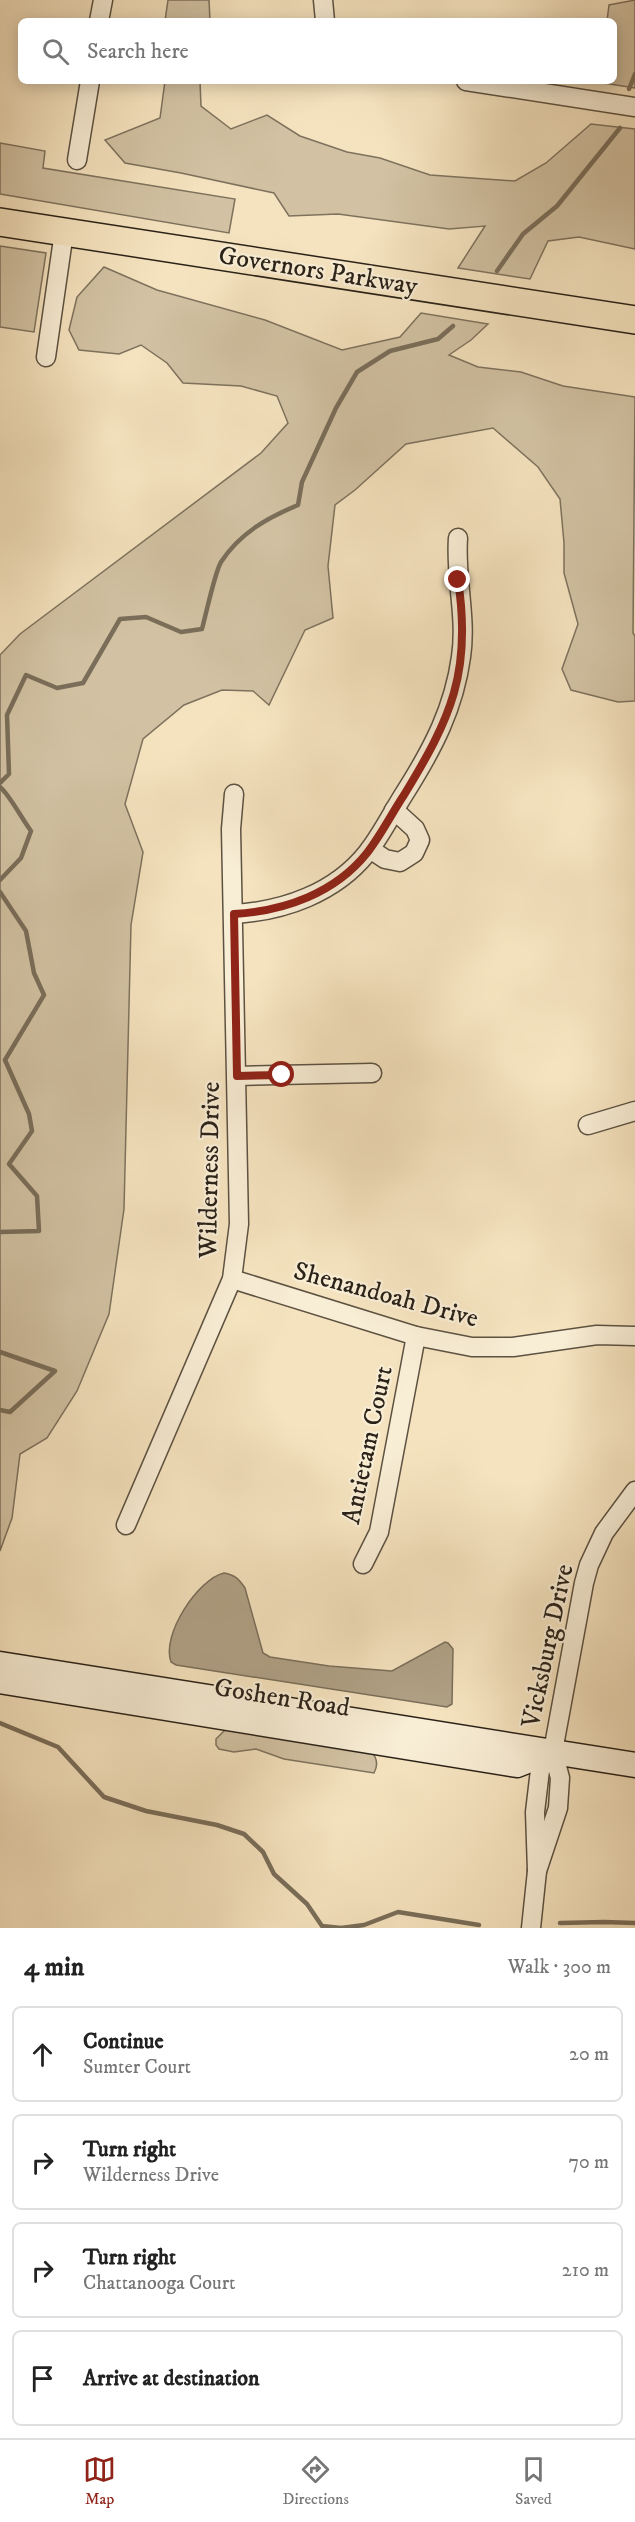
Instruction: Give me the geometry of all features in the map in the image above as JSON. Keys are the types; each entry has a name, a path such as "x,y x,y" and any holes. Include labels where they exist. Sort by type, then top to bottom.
{"main road":[{"name":"Governors Parkway","path":"0,222 635,320"}],"street":[{"path":"100,18 103,0"},
{"path":"323,0 325,18"},
{"path":"77,160 90,84"},
{"path":"485,84 635,108"},
{"path":"46,357 64,232"},
{"path":"234,914 277,909 317,893 352,868 370,849 436,741 452,702 458,678 463,629 457,559 458,538"},
{"name":"Wilderness Drive","path":"126,1525 232,1279 239,1224 231,829 234,794"},
{"path":"370,849 385,859 400,862 414,853 420,840 415,829 394,810"},
{"path":"237,1076 372,1073"},
{"path":"588,1125 635,1111"},
{"name":"Shenandoah Drive","path":"232,1279 416,1336 472,1347 492,1348 597,1335 635,1336"},
{"name":"Antietam Court","path":"363,1564 379,1532 416,1336"},
{"name":"Vicksburg Drive","path":"531,1928 537,1871 535,1812 540,1770 553,1751 584,1582 604,1533 635,1491"},
{"name":"Goshen Road","path":"0,1664 635,1765"},
{"name":"Goshen Road","path":"0,1681 518,1765 553,1751"}],"shaded area":[{"path":"168,0 209,0 210,18 165,18"},
{"path":"635,0 635,88 610,84 617,84 617,18 607,18 609,5"},
{"path":"165,84 200,84 201,106 231,129 267,115 300,136 347,152 380,158 430,175 515,181 546,163 591,124 635,129 635,249 579,237 548,241 530,279 458,268 485,226 449,229 338,214 289,216 274,193 125,163 105,140 160,118"},
{"path":"0,143 45,151 43,168 235,199 229,233 0,194"},
{"path":"0,246 46,253 34,332 0,327"},
{"path":"104,267 157,290 265,320 342,350 400,337 421,313 488,324 471,340 449,355 478,367 521,372 563,386 635,397 633,633 635,636 635,701 618,702 571,690 562,669 578,624 564,573 560,499 538,467 493,428 406,444 335,505 328,566 333,618 305,630 269,705 253,691 222,690 184,705 143,739 125,804 143,852 131,925 124,1209 109,1314 77,1391 47,1438 20,1454 12,1518 0,1551 0,655 20,634 261,453 288,423 277,396 241,386 183,383 167,363 141,345 119,354 79,350 69,330 77,297"},
{"path":"224,1573 236,1578 245,1588 263,1653 270,1657 329,1666 392,1671 445,1642 448,1643 453,1649 452,1704 447,1707 176,1665 171,1662 169,1651 171,1638 184,1610 203,1586 214,1577"},
{"path":"227,1728 370,1750 377,1764 374,1773 284,1759 256,1749 234,1752 219,1749 216,1739"}],"waterway":[{"path":"629,89 635,74"},
{"path":"497,271 523,234 557,206 620,128"},
{"path":"0,783 9,774 7,715 26,675 57,688 83,683 120,619 146,617 181,632 202,629 221,562 228,552 255,528 298,505 302,482 336,408 357,372 390,351 438,339 453,326"},
{"path":"0,787 31,831 21,858 0,880"},
{"path":"0,892 26,931 34,973 44,995 5,1060 29,1114 32,1131 9,1164 37,1196 39,1231 0,1232"},
{"path":"0,1352 55,1371 10,1412 0,1410"},
{"path":"0,1723 58,1747 104,1797 146,1811 217,1825 244,1834 263,1852 274,1874 307,1904 322,1926 341,1928"},
{"path":"341,1928 364,1925 398,1912 479,1925"},
{"path":"560,1923 635,1923"}],"route":[{"path":"282,1075 237,1076 234,914 256,913 298,902 336,882 367,852 433,748 444,726 452,702 462,654 462,604 458,580"}]}
